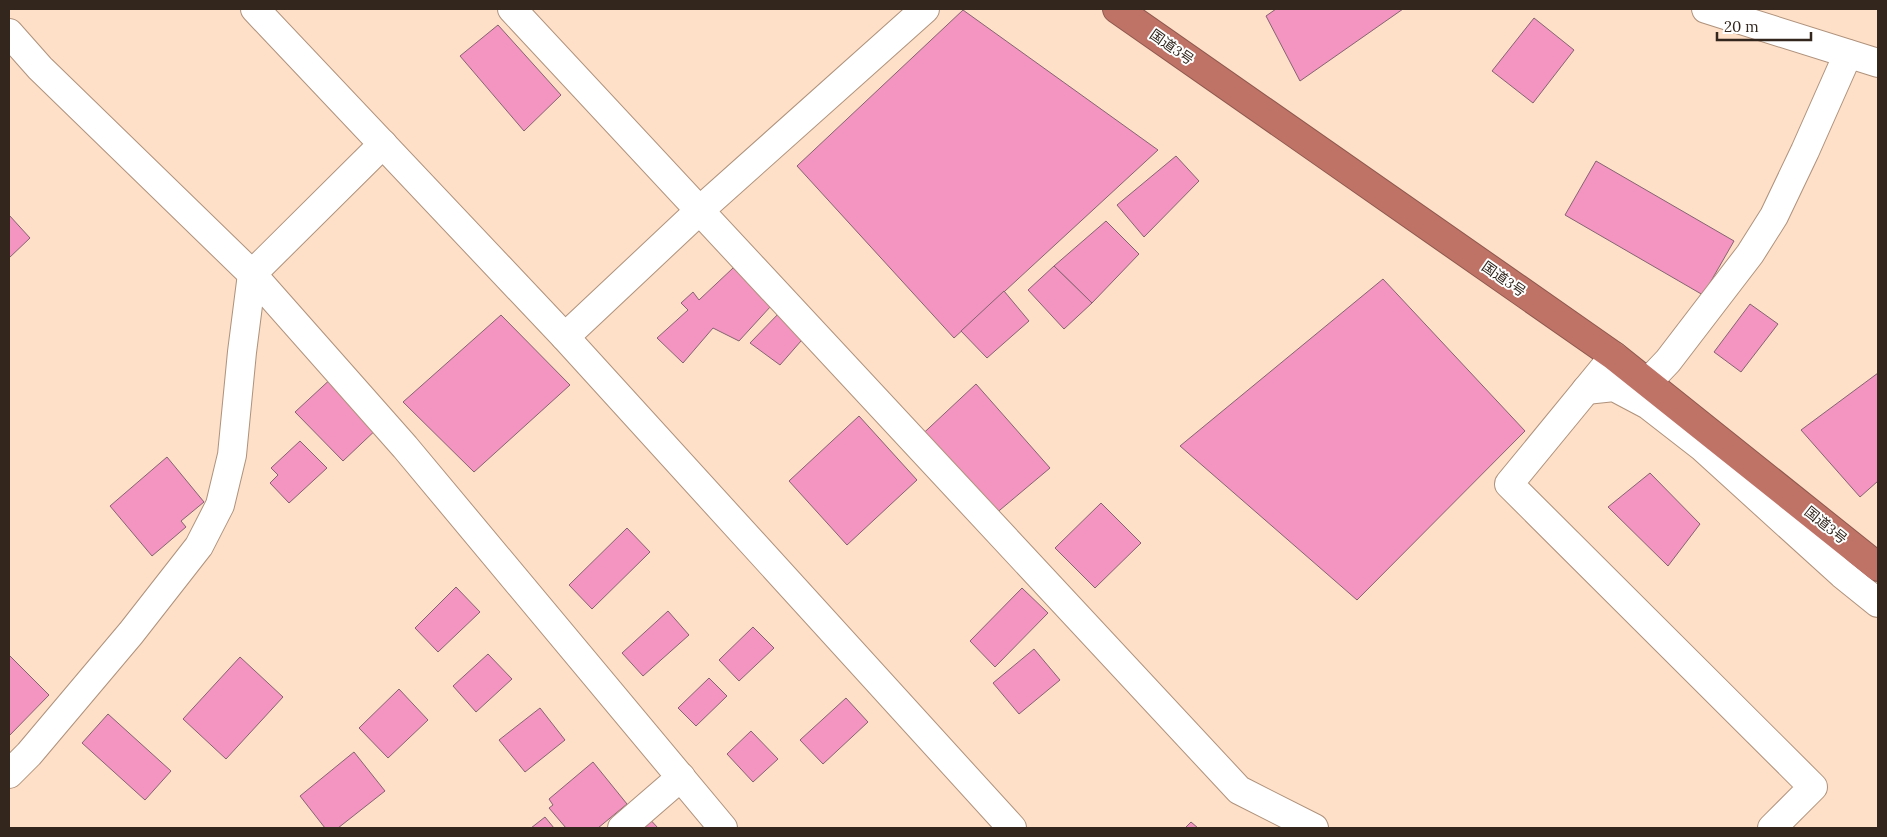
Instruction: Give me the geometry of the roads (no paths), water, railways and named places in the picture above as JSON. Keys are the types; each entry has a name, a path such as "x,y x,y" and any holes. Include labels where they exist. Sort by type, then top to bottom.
{"highway":[{"name":"国道3号","path":"1117,9 1614,356 1878,567"}],"street":[{"path":"255,9 564,337 1012,828"},
{"path":"512,9 1239,790 1314,828"},
{"path":"564,337 699,211 925,9"},
{"path":"1706,9 1878,63"},
{"path":"9,33 40,68 252,274 405,448 723,828"},
{"path":"1648,382 1668,362 1740,268 1774,216 1848,54"},
{"path":"9,774 29,754 131,633 199,546 220,505 232,455 252,274 382,144"},
{"path":"1614,356 1509,484 1813,787 1772,828"},
{"path":"1586,390 1614,387 1648,405 1702,446 1842,574 1878,603"},
{"path":"622,828 681,777"}]}
